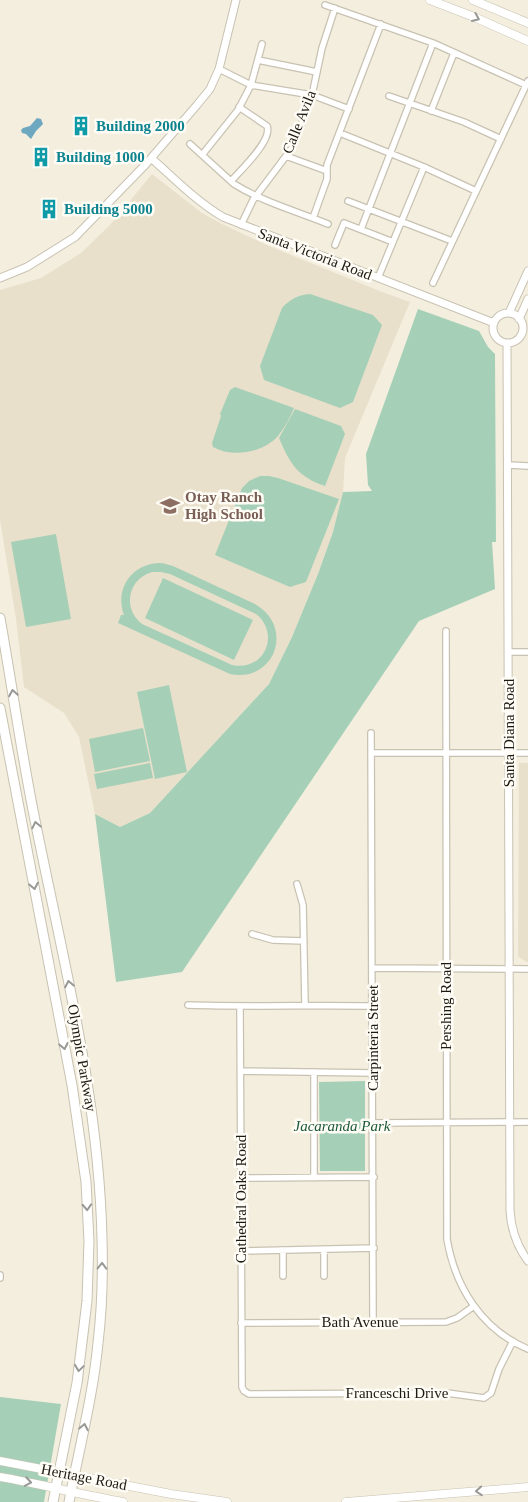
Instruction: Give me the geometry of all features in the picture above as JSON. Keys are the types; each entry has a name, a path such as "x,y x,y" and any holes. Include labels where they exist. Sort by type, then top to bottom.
{"main road":[{"path":"430,0 528,41"},
{"path":"473,0 528,23"},
{"name":"Olympic Parkway","path":"0,618 3,654 32,805 59,930 87,1082 100,1179 102,1241 98,1343 70,1497"},
{"name":"Olympic Parkway","path":"0,708 72,1086 86,1182 89,1241 87,1301 77,1383 53,1502"},
{"name":"Heritage Road","path":"0,1461 165,1493 227,1502"},
{"name":"Heritage Road","path":"0,1477 56,1488 70,1497 123,1502"},
{"path":"346,1502 528,1488"}],"street":[{"path":"0,278 35,263 75,237 151,158 210,88 219,69 236,0"},
{"path":"325,5 433,43 527,83 433,283"},
{"name":"Calle Avila","path":"242,225 256,196 292,148 312,95 322,48 335,8"},
{"path":"314,218 324,192 327,171 340,133 381,24"},
{"path":"361,229 433,43"},
{"path":"202,155 239,107 251,85 262,44"},
{"path":"431,111 454,53"},
{"path":"258,60 317,72"},
{"path":"219,69 251,85 312,95 349,110"},
{"path":"389,96 464,122 500,139"},
{"path":"231,181 257,153 268,134 267,126 239,107"},
{"path":"340,133 424,167 476,191"},
{"path":"190,144 231,181 256,196 328,224"},
{"path":"286,156 327,171"},
{"name":"Santa Victoria Road","path":"151,158 210,209 242,225 494,323"},
{"path":"378,278 424,167"},
{"path":"348,201 452,241"},
{"path":"335,246 344,223 393,242"},
{"path":"509,313 519,319 522,327 520,335 515,341 507,343 498,340 495,336 493,332 494,323 500,316 509,313 528,271"},
{"path":"519,319 528,299"},
{"path":"520,335 528,338"},
{"name":"Santa Diana Road","path":"507,343 510,1219 517,1244 528,1261"},
{"path":"507,465 528,466"},
{"name":"Pershing Road","path":"446,630 447,1240 457,1277 474,1306 485,1320 513,1341 528,1349"},
{"path":"509,652 528,652"},
{"name":"Carpinteria Street","path":"371,732 374,1322"},
{"path":"372,753 528,753"},
{"path":"297,884 303,905 305,1005"},
{"path":"252,934 273,940 304,941"},
{"path":"373,968 528,969"},
{"path":"188,1005 240,1007 305,1005 373,1006"},
{"name":"Cathedral Oaks Road","path":"240,1007 241,1323 242,1387 244,1391"},
{"path":"241,1071 373,1073"},
{"path":"314,1072 314,1178"},
{"path":"373,1123 528,1122"},
{"path":"241,1178 374,1177"},
{"path":"241,1251 374,1248"},
{"path":"324,1249 324,1276"},
{"path":"283,1250 283,1276"},
{"name":"Bath Avenue","path":"241,1323 446,1322 457,1318 474,1306"},
{"name":"Franceschi Drive","path":"244,1391 249,1394 447,1393 484,1398 491,1392 499,1369 513,1341"}],"shaded area":[{"name":"Otay Ranch High School","path":"152,174 202,213 222,224 269,246 410,302 345,458 343,492 333,532 318,574 292,637 269,684 150,813 120,827 95,814 79,737 64,713 24,687 16,619 0,520 0,290 41,278 81,253 110,225"},
{"path":"519,763 528,763 528,962 518,956"}],"green space":[{"path":"310,294 373,315 382,325 353,402 340,408 264,380 260,366 282,308 294,298"},
{"path":"418,309 479,331 488,347 495,354 496,542 492,542 495,589 419,621 182,972 116,982 95,814 120,827 150,813 269,684 292,637 318,574 333,532 343,492 372,491 368,485 366,454"},
{"path":"235,387 294,408 278,436 272,442 256,450 238,453 213,447 212,443 220,414 230,390"},
{"path":"295,409 341,426 345,434 325,486 301,474 291,462 279,438"},
{"path":"260,476 278,478 339,499 306,582 290,587 215,555 242,488 249,481"},
{"path":"56,534 71,619 26,627 11,542"},
{"path":"162,563 173,566 255,604 267,614 274,626 277,639 274,651 268,662 259,670 246,675 230,674 118,623 121,615 124,615 122,595 128,578 142,567","holes":["152,572 170,574 256,614 263,622 267,631 268,641 260,657 253,663 243,666 232,665 142,624 132,610 130,595 133,587 144,576"]},
{"path":"163,578 253,620 234,660 145,618"},
{"path":"169,685 187,772 155,779 137,692"},
{"path":"143,728 150,761 95,772 89,739"},
{"path":"150,763 153,778 97,789 94,774"},
{"name":"Jacaranda Park","path":"365,1081 365,1171 320,1171 319,1082"},
{"path":"0,1397 61,1404 44,1502 0,1502"}],"water":[{"path":"37,118 41,119 43,124 31,139 22,133 21,130 30,126"}],"place":[{"name":"Building 2000","path":"81,126"},
{"name":"Building 1000","path":"41,157"},
{"name":"Building 5000","path":"49,209"},
{"name":"Otay Ranch High School","path":"170,506"}]}
